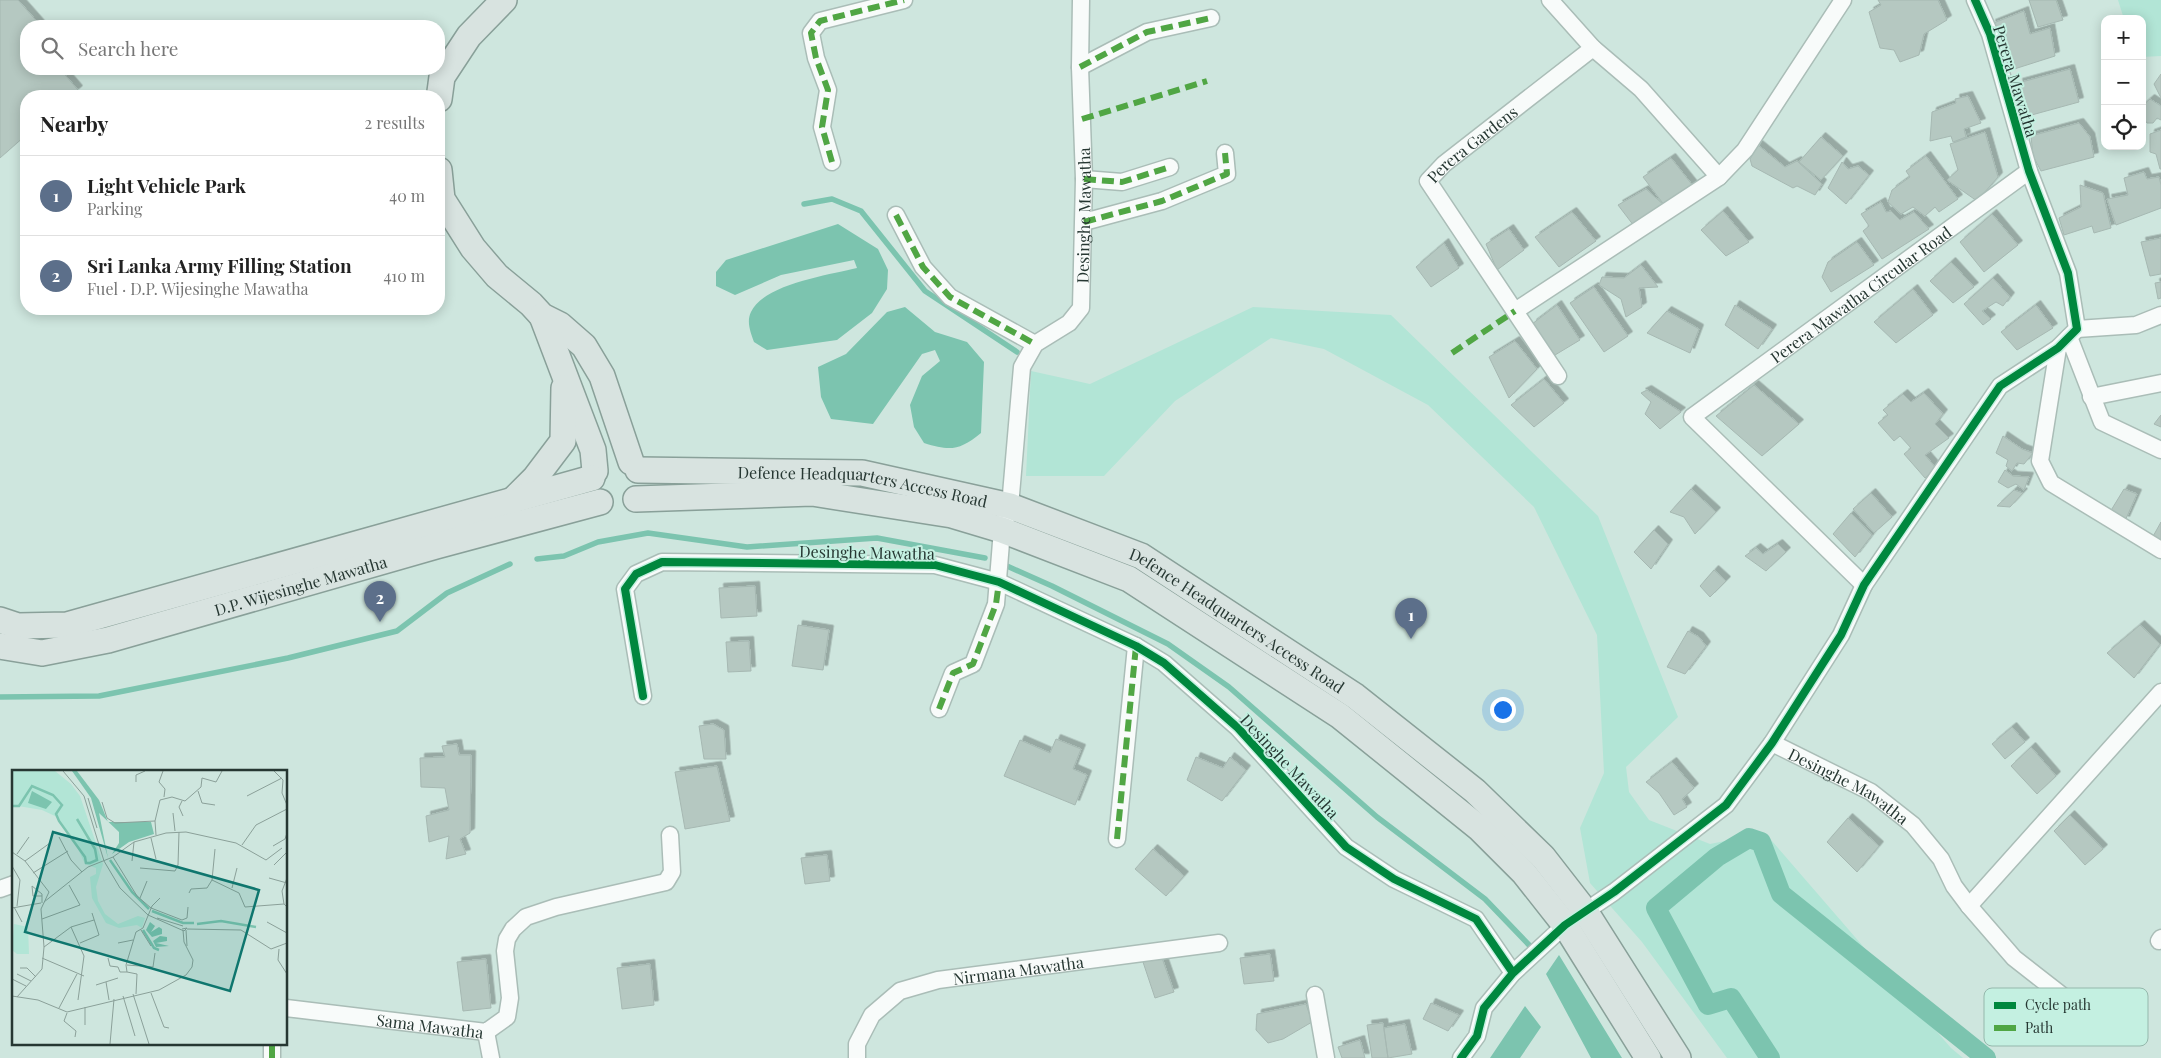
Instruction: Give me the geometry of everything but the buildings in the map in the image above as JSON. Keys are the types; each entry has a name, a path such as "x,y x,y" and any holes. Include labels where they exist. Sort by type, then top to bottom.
{"main road":[{"path":"445,72 469,36 504,0"},
{"path":"440,90 443,75"},
{"path":"445,204 473,248 497,276 531,304 542,316 560,325 584,346 589,353 602,376 642,485 636,499 622,507 615,508 600,502 593,491 593,450 542,316"},
{"path":"511,502 534,478 562,441 564,376"},
{"path":"593,475 607,460 615,458 635,466"},
{"name":"Defence Headquarters Access Road","path":"635,466 862,474 1010,506 1141,556 1355,696 1475,791 1543,857 1585,910 1678,1058"},
{"name":"D.P. Wijesinghe Mawatha","path":"0,620 18,626 67,624 511,502 593,475"},
{"name":"Defence Headquarters Access Road","path":"636,499 812,493 952,515 1002,530 1129,579 1340,716 1478,828 1524,873 1565,925 1648,1058"},
{"name":"D.P. Wijesinghe Mawatha","path":"0,646 42,653 108,640 436,546 600,502"}],"street":[{"path":"832,162 822,127 828,90 816,58 811,33 820,21 904,0"},
{"name":"Desinghe Mawatha","path":"999,582 1002,530 1010,506 1022,367 1035,344 1069,323 1081,308 1084,180 1080,67 1081,0"},
{"path":"1550,0 1593,48 1641,89 1719,177"},
{"path":"1515,311 1719,177 1745,150 1843,0"},
{"name":"Perera Mawatha","path":"1975,0 1990,34 2028,171 2068,273 2068,338"},
{"path":"1080,67 1147,32 1211,18"},
{"name":"Perera Gardens","path":"1558,376 1428,181 1444,164 1593,48"},
{"path":"1084,222 1162,202 1227,174 1225,153"},
{"path":"1084,180 1122,182 1170,167"},
{"name":"Perera Mawatha Circular Road","path":"1864,585 1692,417 2028,171"},
{"path":"896,215 924,267 950,297 1035,344"},
{"path":"1772,743 1841,635 1864,585 2000,386 2068,338 2136,325 2161,315"},
{"path":"2068,338 2102,422 2161,450"},
{"path":"2068,338 2040,461 2051,483 2161,550"},
{"path":"2091,397 2161,383"},
{"name":"Desinghe Mawatha","path":"643,696 624,589 636,574 662,562 935,565 999,582 1136,646 1164,663 1238,728 1346,847 1394,879 1476,919 1514,973 1565,925 1614,892 1726,805 1772,743 1871,792 1913,825 1942,860 1954,886 1969,906 2014,958 2052,988"},
{"path":"939,709 953,673 973,664 996,604 999,582"},
{"path":"1117,839 1136,646"},
{"path":"1969,906 2161,692"},
{"name":"Sama Mawatha","path":"288,1008 486,1032 507,1017 510,998 505,951 507,939 513,929 526,917 556,907 666,882 672,872 670,835"},
{"path":"0,889 12,885"},
{"name":"Nirmana Mawatha","path":"857,1058 857,1044 872,1015 900,991 938,980 1219,943"},
{"path":"1461,1058 1477,1036 1484,1008 1514,973"},
{"path":"1315,995 1326,1058"},
{"path":"486,1032 491,1058"}],"shaded area":[{"path":"2118,0 2161,0 2161,56 2146,57 2146,15 2123,15"},
{"path":"838,224 878,249 888,270 887,289 872,313 837,340 767,350 754,342 749,320 751,312 758,302 769,294 798,282 857,268 854,260 781,275 735,295 716,286 716,272 726,260"},
{"path":"905,307 935,332 967,342 984,362 981,433 960,446 948,448 924,443 914,427 910,405 922,376 940,361 935,350 922,354 873,424 831,419 821,397 818,367 846,354 887,312"},
{"path":"1253,307 1391,315 1598,516 1678,717 1626,767 1629,792 1649,820 1710,844 1765,833 1951,1048 1963,1058 1727,1058 1642,942 1590,883 1580,828 1604,773 1597,635 1534,507 1428,405 1324,349 1271,338 1175,401 1104,476 1026,476 1031,371 1090,384"},
{"path":"1559,955 1622,1058 1591,1058 1546,974"},
{"path":"1525,1006 1541,1027 1520,1058 1490,1058"}],"waterway":[{"path":"804,204 832,199 861,211 925,291 1017,352"},
{"path":"537,559 564,556 598,542 648,533 747,547 877,538 985,558"},
{"path":"0,697 99,696 288,658 397,631 447,593 510,564"},
{"path":"1007,566 1052,586 1168,644 1229,687 1377,817 1485,899 1530,946"},
{"path":"1770,1058 1731,998 1708,1005 1656,908 1717,857 1749,838 1761,842 1781,894 1986,1058"}],"marked path":[{"path":"832,162 822,127 828,90 816,58 811,33 820,21 904,0"},
{"path":"1080,67 1147,32 1211,18"},
{"path":"1082,119 1207,81"},
{"path":"1084,222 1162,201 1227,174 1225,153"},
{"path":"1084,179 1122,182 1170,167"},
{"path":"896,215 923,267 950,297 1035,344"},
{"path":"1452,353 1515,311"},
{"path":"939,709 953,673 973,664 996,604 999,582"},
{"path":"1117,839 1136,646"},
{"path":"272,1046 272,1058"}],"cycle path":[{"path":"1461,1058 1477,1036 1484,1008 1513,973 1565,925 1614,892 1726,805 1772,743 1841,635 1864,585 2000,386 2058,348 2077,329 2068,273 2029,171 1990,34 1975,0"},
{"path":"643,696 625,589 636,574 662,562 935,565 999,582 1136,646 1164,663 1238,728 1346,847 1394,879 1476,919 1513,973"}],"place":[{"name":"Sri Lanka Army Filling Station","path":"380,622"},
{"name":"Light Vehicle Park","path":"1411,639"}]}
